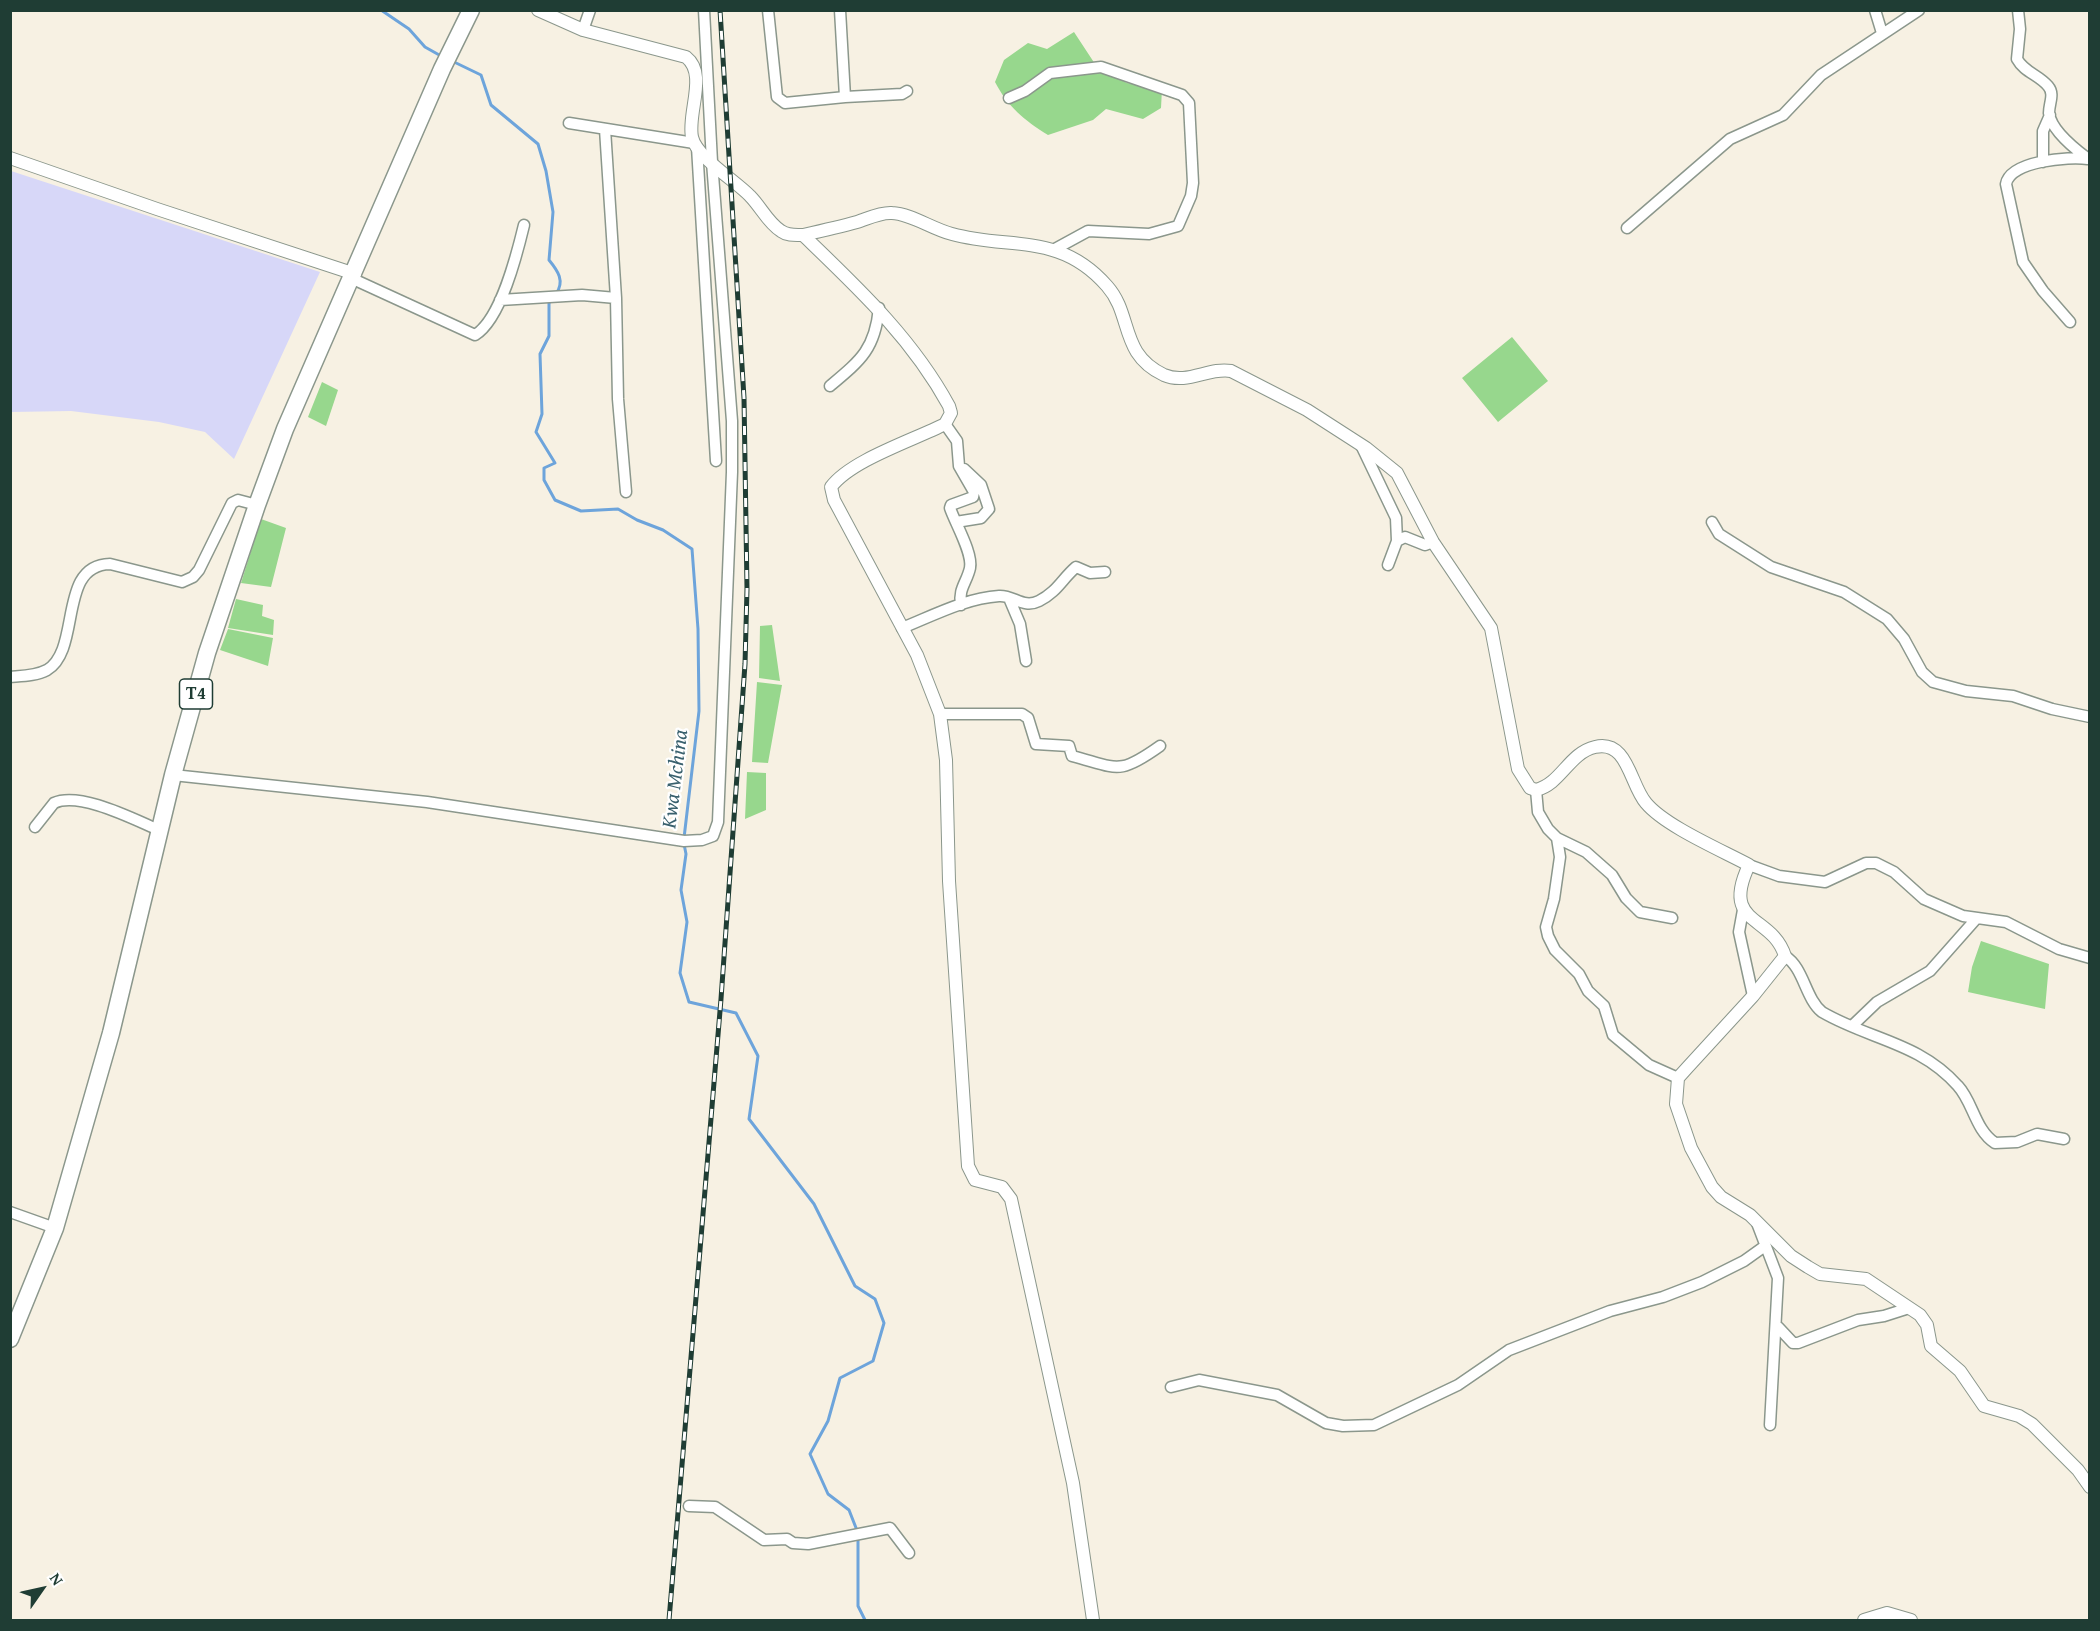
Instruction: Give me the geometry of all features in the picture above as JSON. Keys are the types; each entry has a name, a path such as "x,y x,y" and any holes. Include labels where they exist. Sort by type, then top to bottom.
{"highway":[{"name":"T4","path":"10,1339 56,1228 109,1041 172,775 207,653 257,505 285,429 354,276 445,63 471,10"}],"street":[{"path":"538,10 583,30 686,57 692,61 696,76 691,135 695,145 716,461"},
{"path":"583,30 590,10"},
{"path":"172,775 427,802 684,841 702,840 713,836 718,822 732,421 712,162 704,10"},
{"path":"768,10 774,82 779,99 785,103 902,94 907,91"},
{"path":"840,10 845,97"},
{"path":"1875,10 1882,33"},
{"path":"1627,228 1730,139 1783,115 1821,75 1919,10"},
{"path":"2018,10 2020,29 2017,59 2026,70 2049,86 2052,96 2050,115 2043,131 2043,162"},
{"path":"1009,98 1025,91 1050,73 1101,67 1182,95 1189,104 1193,183 1180,224 1149,234 1088,231 1056,249"},
{"path":"2050,115 2054,125 2089,159"},
{"path":"569,123 695,145 750,196 775,227 787,235 803,235 889,213 958,236 1056,249 1093,273 1108,286 1116,300 1131,342 1143,360 1152,367 1165,375 1181,378 1221,370 1231,371 1307,410 1361,445 1397,472 1433,542 1491,628 1518,769 1530,788 1536,790 1555,779 1575,757 1586,751 1604,746 1614,749 1622,756 1639,794 1655,812 1749,866 1779,876 1825,882 1866,863 1876,864 1894,872 1924,899 1976,919 2006,922 2059,949 2090,958"},
{"path":"605,129 616,298 618,399 626,492"},
{"path":"2070,322 2043,291 2023,262 2006,184 2007,179 2015,172 2043,162 2077,157 2089,159"},
{"path":"10,158 354,276 475,335 480,332 500,300 524,225"},
{"path":"803,235 879,308 918,354 945,397 951,413 945,424 870,459 836,479 831,487 834,500 928,679 940,714 946,760 950,881 968,1166 975,1180 1002,1187 1011,1199 1073,1483 1093,1620"},
{"path":"500,300 582,295 616,298"},
{"path":"830,386 866,351 876,333 879,308"},
{"path":"945,424 957,441 959,462 974,494 970,499 951,505 950,508 970,567 960,592 961,605"},
{"path":"1361,445 1391,504 1398,526 1397,541 1388,566"},
{"path":"956,522 981,518 989,509 981,485 959,462"},
{"path":"10,677 41,673 53,665 61,650 79,586 95,565 110,564 182,582 193,577 199,570 232,503 238,500 257,505"},
{"path":"1712,522 1719,534 1771,567 1844,592 1887,619 1904,639 1922,672 1933,682 1966,691 2013,696 2052,710 2090,717"},
{"path":"1397,541 1405,537 1425,544 1433,542"},
{"path":"902,628 961,605 997,596 1027,604 1039,601 1064,583 1076,567 1090,573 1105,572"},
{"path":"1009,598 1020,624 1026,661"},
{"path":"940,714 1022,714 1028,718 1036,744 1069,747 1072,756 1106,768 1134,763 1160,746"},
{"path":"1536,790 1538,812 1548,829 1557,838 1586,852 1612,875 1626,898 1640,912 1672,918"},
{"path":"34,827 54,803 72,801 110,809 159,830"},
{"path":"1557,838 1560,857 1554,899 1546,927 1551,943 1604,1006 1613,1035 1649,1065 1678,1078"},
{"path":"1749,866 1740,883 1739,897 1743,910 1739,932 1753,996"},
{"path":"1743,910 1777,943 1792,963 1816,1007 1832,1018 1913,1050 1928,1060 1958,1085 1976,1121 1995,1143 2017,1142 2037,1134 2064,1139"},
{"path":"1852,1026 1877,1002 1930,970 1976,919"},
{"path":"1785,956 1753,996 1678,1078 1675,1094 1681,1124 1707,1180 1721,1197 1750,1215 1791,1256 1820,1274 1866,1279 1920,1315 1927,1325 1931,1346 1960,1371 1984,1406 2019,1416 2032,1424 2078,1470 2090,1487"},
{"path":"10,1212 56,1228"},
{"path":"1757,1223 1778,1278 1778,1327 1771,1382 1770,1425"},
{"path":"1171,1387 1199,1380 1276,1395 1326,1423 1343,1426 1374,1425 1458,1385 1509,1350 1610,1311 1663,1297 1702,1282 1744,1261 1765,1246"},
{"path":"1778,1327 1793,1343 1798,1343 1858,1320 1884,1316 1910,1308"},
{"path":"689,1506 715,1507 764,1540 787,1539 793,1543 808,1544 890,1528 909,1553"},
{"path":"1864,1620 1887,1613 1911,1620"}],"shaded area":[{"path":"11,171 320,272 234,459 205,432 159,422 71,411 11,412"}],"green space":[{"path":"1074,32 1097,67 1127,83 1162,89 1161,108 1143,119 1106,109 1093,120 1048,135 1024,118 1005,99 995,82 1004,60 1028,43 1047,49"},
{"path":"1512,337 1548,381 1498,422 1462,378"},
{"path":"322,382 338,390 326,426 308,417"},
{"path":"261,519 286,528 271,587 241,583"},
{"path":"236,599 263,605 262,616 274,620 273,635 228,628"},
{"path":"772,625 780,681 759,678 760,626"},
{"path":"228,629 273,638 268,666 220,650"},
{"path":"757,682 782,685 768,763 752,762"},
{"path":"747,772 766,773 766,810 745,819"},
{"path":"1981,941 2049,964 2045,1009 1968,992 1972,967"}],"waterway":[{"name":"Kwa Mchina","path":"381,10 409,29 425,47 441,56"},
{"name":"Kwa Mchina","path":"452,61 481,75 491,105 538,144 546,171 553,212 549,260 558,272 560,280 556,294"},
{"name":"Kwa Mchina","path":"552,299 549,303 549,336 540,354 542,414 536,432 555,463 544,468 544,480 555,500 581,511 618,509 637,520 663,530 692,549 698,629 699,711 684,838"},
{"name":"Kwa Mchina","path":"684,844 686,854 681,890 687,922 680,973 689,1002 736,1013 758,1056 749,1119 814,1204 855,1286 875,1299 884,1323 873,1361 840,1378 828,1421 810,1454 828,1494 849,1510 858,1533 858,1606 865,1620"}],"railway":[{"path":"669,1620 721,999 745,664 747,589 744,398 720,10"}]}
